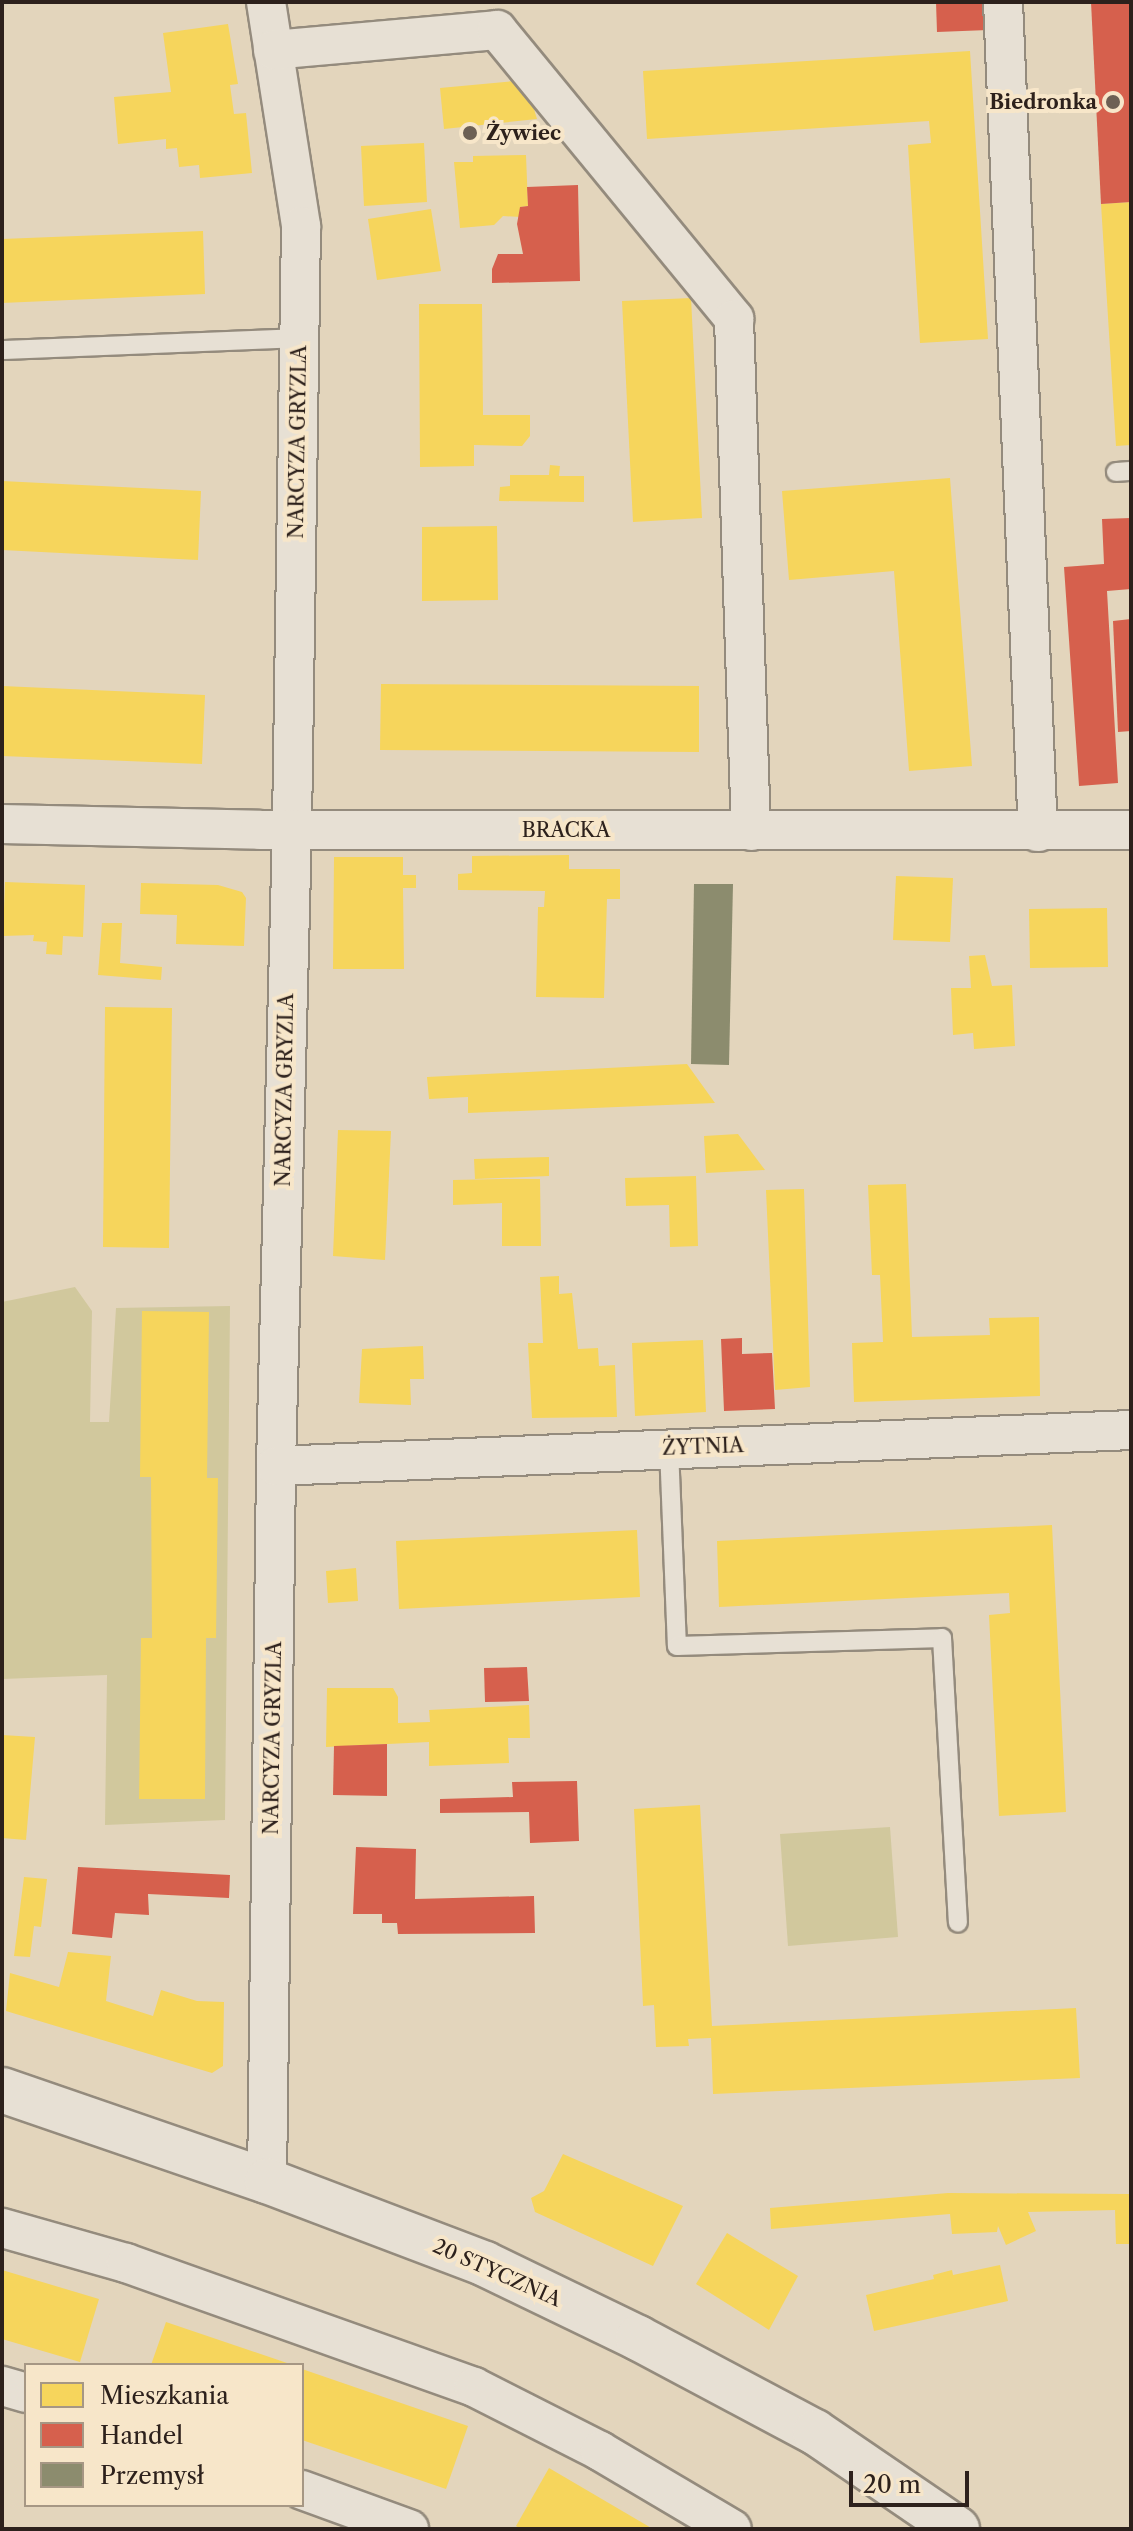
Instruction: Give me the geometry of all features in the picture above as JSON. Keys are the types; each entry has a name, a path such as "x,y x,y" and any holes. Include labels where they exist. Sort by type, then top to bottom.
{"street":[{"name":"NARCYZA GRYZLA","path":"266,2 301,226 292,829 276,1466 267,2181"},
{"path":"1003,2 1038,832"},
{"path":"273,50 497,30 734,319 751,831"},
{"name":"BRACKA","path":"2,824 292,829 1131,830"},
{"name":"ŻYTNIA","path":"276,1466 1131,1430"},
{"name":"20 STYCZNIA","path":"2,2090 267,2181 485,2264 638,2338 815,2432 957,2529"},
{"path":"2,2228 126,2263 474,2387 600,2451 732,2529"},
{"path":"2,2386 24,2392"},
{"path":"304,2491 409,2529"}],"lane":[{"path":"2,350 299,338"},
{"path":"669,1448 677,1646 942,1638 958,1923"}],"shaded area":[{"path":"75,1287 92,1311 90,1422 109,1422 116,1308 230,1306 225,1820 105,1825 107,1675 2,1679 2,1302"},
{"path":"890,1827 898,1937 788,1946 780,1834"}],"building: Mieszkania":[{"path":"228,24 238,84 230,85 234,114 246,113 252,173 200,178 199,165 179,167 177,148 166,149 166,139 118,144 114,97 171,92 163,33"},
{"path":"970,51 988,339 920,343 908,145 931,143 929,121 647,139 643,71"},
{"path":"525,80 537,119 444,129 440,88"},
{"path":"424,143 427,202 364,206 361,146"},
{"path":"526,155 528,206 520,207 521,217 503,216 494,225 460,228 454,162 473,162 473,156"},
{"path":"1131,202 1131,445 1116,446 1101,204"},
{"path":"431,209 441,271 377,280 368,219"},
{"path":"203,231 205,294 2,303 2,239"},
{"path":"691,298 702,518 633,522 622,301"},
{"path":"419,304 482,304 483,415 530,415 530,436 522,446 474,445 474,466 420,467"},
{"path":"550,465 560,466 559,476 584,476 584,502 499,501 500,487 510,486 510,475 549,475"},
{"path":"950,478 972,766 909,771 894,571 789,580 782,491"},
{"path":"2,481 201,491 198,560 2,550"},
{"path":"497,526 498,600 422,601 422,527"},
{"path":"381,684 699,686 699,752 380,750"},
{"path":"2,686 205,695 202,764 2,756"},
{"path":"569,855 569,869 620,869 620,899 607,899 604,998 536,997 538,907 544,907 545,891 458,890 458,874 472,873 472,856"},
{"path":"334,857 403,857 403,875 416,875 416,888 403,888 404,969 333,969"},
{"path":"896,876 953,878 950,942 893,940"},
{"path":"5,882 85,885 83,937 63,936 62,955 46,954 47,942 33,941 34,935 3,936"},
{"path":"141,883 218,885 242,892 246,898 244,946 176,944 177,915 140,914"},
{"path":"1107,908 1108,967 1030,968 1029,909"},
{"path":"102,923 122,923 120,963 162,967 161,980 98,975"},
{"path":"985,955 992,986 1012,985 1015,1046 974,1049 973,1033 953,1035 951,988 971,988 969,956"},
{"path":"105,1007 172,1008 169,1248 103,1247"},
{"path":"687,1064 715,1103 468,1113 468,1097 429,1099 427,1077"},
{"path":"338,1130 391,1131 385,1260 333,1256"},
{"path":"738,1134 765,1170 706,1173 704,1136"},
{"path":"549,1157 549,1176 475,1179 474,1159"},
{"path":"696,1176 698,1246 670,1247 669,1205 626,1206 625,1178"},
{"path":"540,1179 541,1246 502,1246 502,1203 453,1205 453,1180"},
{"path":"906,1184 912,1337 990,1335 989,1318 1039,1317 1040,1396 854,1402 852,1343 883,1342 880,1275 872,1275 868,1185"},
{"path":"804,1189 810,1387 775,1390 766,1190"},
{"path":"559,1276 559,1294 572,1293 578,1349 598,1348 599,1366 615,1365 617,1417 532,1418 528,1343 543,1343 540,1277"},
{"path":"142,1311 209,1312 207,1478 218,1478 216,1638 206,1638 205,1799 139,1799 141,1638 152,1638 151,1477 140,1477"},
{"path":"703,1340 706,1412 635,1416 632,1343"},
{"path":"423,1346 424,1379 410,1379 411,1405 359,1403 362,1349"},
{"path":"1052,1525 1066,1812 999,1816 989,1615 1010,1613 1009,1593 719,1607 717,1541"},
{"path":"637,1530 640,1597 399,1609 396,1541"},
{"path":"356,1568 358,1601 328,1603 326,1571"},
{"path":"327,1688 393,1688 398,1697 398,1723 430,1722 429,1710 529,1705 530,1738 508,1738 509,1763 429,1766 429,1742 326,1747"},
{"path":"2,1735 35,1737 26,1840 2,1838"},
{"path":"700,1805 712,2026 1076,2008 1080,2078 713,2094 711,2038 688,2039 689,2046 656,2047 654,2005 643,2006 634,1809"},
{"path":"24,1877 47,1879 41,1927 34,1926 30,1957 14,1956"},
{"path":"68,1952 111,1956 106,2001 153,2016 161,1990 197,2001 224,2002 223,2066 212,2073 6,2011 10,1973 59,1987"},
{"path":"563,2154 683,2206 653,2266 535,2212 531,2198 544,2191"},
{"path":"948,2193 1131,2194 1131,2244 1116,2244 1115,2210 1028,2212 1036,2231 1006,2245 998,2226 997,2232 952,2234 950,2214 771,2229 770,2208"},
{"path":"727,2233 798,2276 769,2330 696,2284"},
{"path":"1000,2265 1008,2301 874,2331 866,2295 934,2279 933,2275 952,2270 953,2275"},
{"path":"2,2270 99,2299 80,2362 2,2339"},
{"path":"166,2322 287,2363 152,2363"},
{"path":"304,2370 468,2426 446,2489 304,2441"},
{"path":"549,2468 653,2529 521,2529 516,2526"}],"building: Handel":[{"path":"936,2 987,2 988,30 937,32"},
{"name":"Biedronka","path":"1091,2 1131,2 1131,202 1101,204"},
{"path":"578,185 580,281 492,283 492,269 498,254 523,254 517,224 520,207 528,206 527,187"},
{"path":"1131,518 1131,589 1107,591 1118,783 1079,786 1064,567 1104,564 1102,519"},
{"path":"1131,619 1131,731 1118,732 1113,621"},
{"path":"742,1338 742,1354 772,1353 775,1409 724,1411 721,1339"},
{"path":"527,1667 529,1701 485,1702 484,1668"},
{"path":"387,1744 387,1796 333,1795 334,1746"},
{"path":"577,1781 579,1841 530,1843 529,1812 440,1813 440,1799 513,1797 512,1782"},
{"path":"356,1847 416,1849 415,1899 534,1896 535,1933 398,1934 397,1923 382,1923 382,1914 353,1914"},
{"path":"78,1867 230,1875 229,1898 148,1894 149,1915 115,1913 112,1938 72,1934"}],"building: Przemysł":[{"path":"694,884 733,884 729,1065 691,1064"}],"place":[{"name":"Biedronka","path":"1113,102"},
{"name":"Żywiec","path":"470,133"}]}
